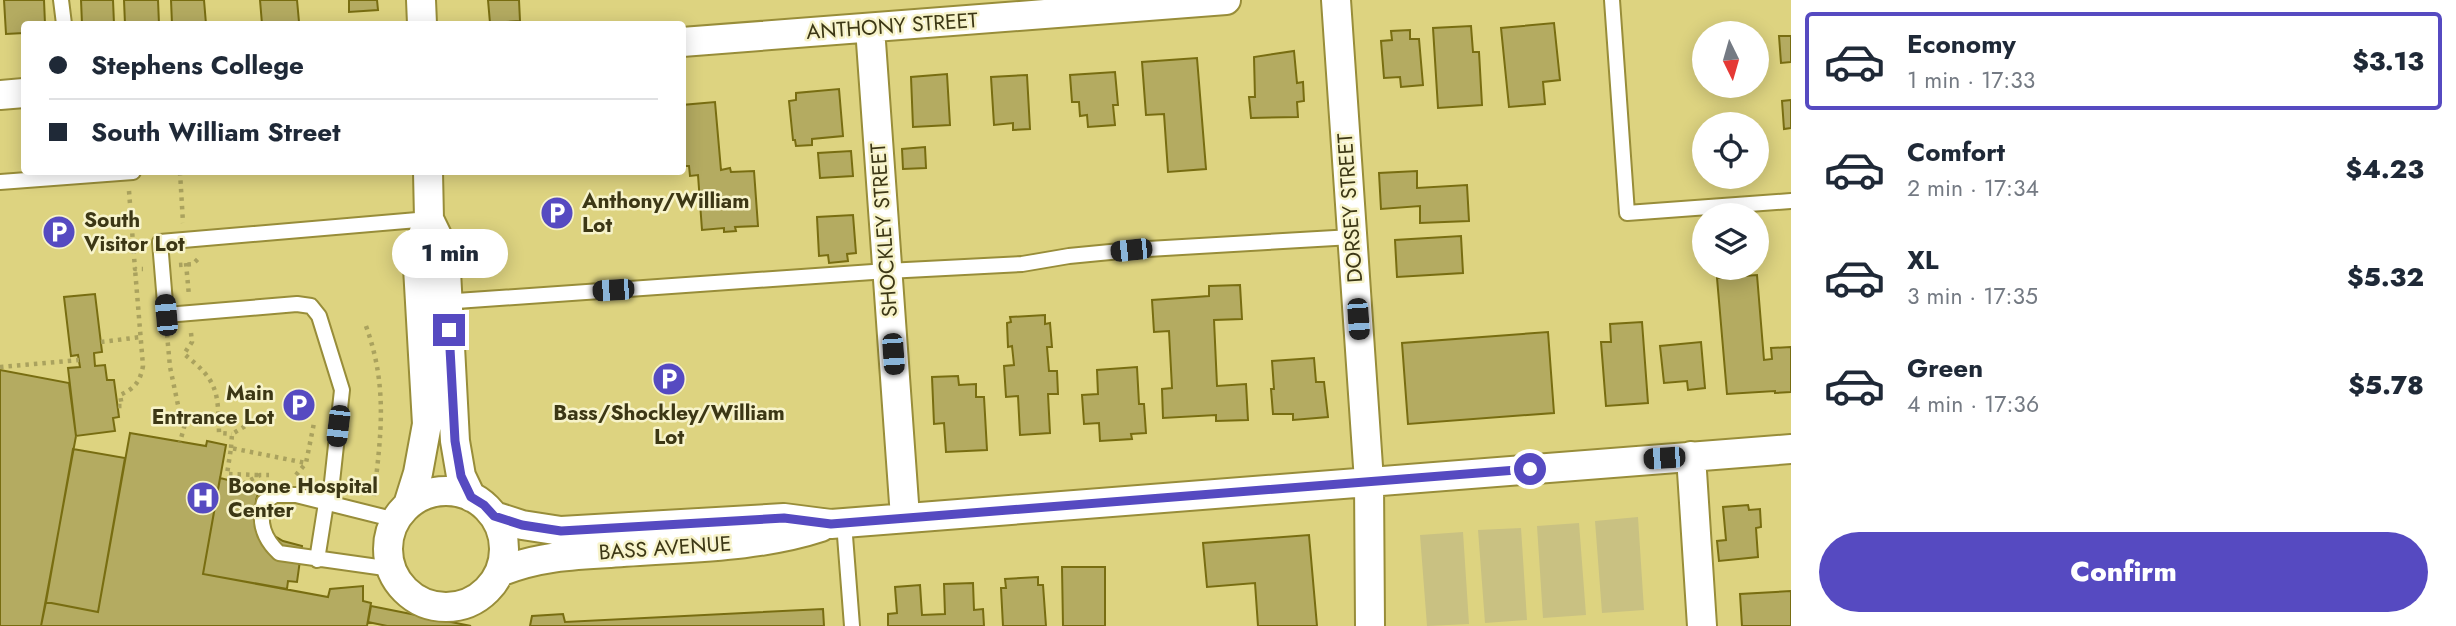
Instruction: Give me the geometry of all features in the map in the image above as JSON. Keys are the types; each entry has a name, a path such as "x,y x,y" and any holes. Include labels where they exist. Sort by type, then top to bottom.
{"street":[{"path":"421,0 422,21"},
{"name":"ANTHONY STREET","path":"686,42 1226,0"},
{"name":"DORSEY STREET","path":"1336,0 1369,481 1370,626"},
{"name":"SHOCKLEY STREET","path":"870,28 905,517"},
{"path":"0,95 21,93"},
{"path":"428,175 429,219 417,250 434,303 461,476 471,497"},
{"path":"402,513 422,496 455,492 484,505 494,516 501,529 504,558 500,572 467,614 450,607 435,616 402,587 388,555 390,537 418,473 428,424 434,303"},
{"name":"BASS AVENUE","path":"494,516 522,525 561,531 784,518 837,523 1791,449"},
{"path":"1691,456 1702,626"},
{"name":"BASS AVENUE","path":"500,572 549,557 789,537 837,523"}],"lane":[{"path":"61,0 64,21"},
{"path":"1612,0 1628,213 1791,201"},
{"path":"0,182 93,175"},
{"path":"317,560 332,482 342,390 319,316 311,306 297,304 166,315 160,242 429,219"},
{"path":"434,303 1022,264 1131,250 1352,237"},
{"path":"392,569 279,553 269,544 262,529 261,512 264,502 275,495 296,495 326,503 402,513"},
{"path":"837,523 852,626"}],"path":[{"path":"118,406 122,406 120,395 134,388 141,379 144,366 135,269"},
{"path":"166,315 170,368 177,405 185,424 180,442"},
{"path":"366,326 373,347 383,406 374,497"},
{"path":"101,342 141,337"},
{"path":"0,367 79,360"},
{"path":"260,475 227,474 232,434 262,416"},
{"path":"296,476 306,463 314,423"},
{"path":"231,449 306,463"}],"shaded area":[{"path":"1638,517 1644,610 1602,613 1595,521"},
{"path":"1579,523 1586,615 1543,618 1537,526"},
{"path":"1521,528 1527,620 1485,623 1478,530"},
{"path":"1463,532 1469,624 1427,626 1420,535"}],"building":[{"path":"4,0 44,0 45,21 21,21 21,33 6,34"},
{"path":"81,0 113,0 114,21 82,21"},
{"path":"124,0 158,0 159,21 125,21"},
{"path":"171,0 204,0 206,21 172,21"},
{"path":"260,0 297,0 299,21 262,21"},
{"path":"349,0 377,0 378,10 349,12"},
{"path":"488,0 519,0 520,21 490,21"},
{"path":"1554,23 1560,80 1543,82 1545,104 1509,107 1501,28"},
{"path":"1471,26 1473,52 1479,52 1482,105 1438,108 1433,28"},
{"path":"1410,30 1410,39 1419,39 1423,85 1401,87 1400,77 1384,78 1381,41 1392,40 1391,31"},
{"path":"1779,36 1791,36 1791,62 1781,63"},
{"path":"1294,51 1297,83 1303,82 1304,101 1297,102 1298,117 1251,118 1249,97 1255,97 1254,57"},
{"path":"1197,58 1206,169 1168,172 1164,114 1146,115 1142,62"},
{"path":"1115,72 1118,105 1113,105 1115,125 1088,127 1087,115 1080,116 1079,102 1072,102 1070,75"},
{"path":"947,74 950,125 913,127 911,77"},
{"path":"1027,75 1030,129 1013,130 1013,123 994,125 991,77"},
{"path":"839,89 843,136 812,139 812,145 796,146 789,101 796,100 796,93"},
{"path":"1791,100 1791,128 1784,129 1782,101"},
{"path":"715,102 721,170 730,168 731,172 754,171 758,226 735,227 736,231 724,232 724,228 702,230 698,175 690,176 689,166 686,166 686,105"},
{"path":"925,147 926,168 903,169 902,149"},
{"path":"851,151 853,176 820,178 818,153"},
{"path":"1417,171 1417,188 1467,185 1469,221 1420,223 1420,206 1381,209 1379,173"},
{"path":"853,215 856,253 847,254 848,261 829,263 828,255 819,256 817,217"},
{"path":"1461,236 1463,273 1397,277 1395,240"},
{"path":"1717,280 1757,280 1764,360 1772,359 1771,348 1791,347 1791,392 1727,394"},
{"path":"1240,285 1242,319 1214,320 1217,386 1246,384 1248,420 1216,421 1216,415 1163,418 1162,389 1172,388 1169,331 1154,332 1152,300 1209,296 1209,286"},
{"path":"95,294 102,352 94,353 95,366 105,365 107,380 114,380 119,417 113,418 115,431 76,436 68,368 80,367 78,355 71,356 64,297"},
{"path":"1045,315 1045,324 1050,323 1052,347 1047,347 1049,371 1057,371 1058,394 1048,394 1050,433 1020,435 1018,396 1006,397 1004,366 1014,365 1012,346 1008,347 1007,323 1011,322 1010,317"},
{"path":"1642,322 1648,403 1606,406 1601,342 1611,342 1610,324"},
{"path":"1548,332 1554,413 1408,424 1402,343"},
{"path":"1701,342 1705,388 1688,390 1687,381 1664,383 1660,346"},
{"path":"1314,358 1316,382 1324,382 1328,417 1293,420 1293,414 1273,414 1272,361"},
{"path":"1137,367 1139,404 1144,404 1146,433 1131,434 1132,439 1100,441 1099,423 1084,424 1082,395 1098,394 1097,370"},
{"path":"0,370 69,383 76,436 41,626 0,626"},
{"path":"958,376 959,385 976,384 976,397 984,397 987,450 946,452 944,423 934,424 932,377"},
{"path":"130,433 206,446 207,441 226,445 203,574 328,597 330,589 363,586 363,601 371,603 367,626 41,626 46,602 98,612"},
{"path":"73,449 125,458 98,612 46,602"},
{"path":"220,478 260,488 256,500 257,516 268,532 283,541 302,546 297,582 288,581 287,589 203,574"},
{"path":"1748,505 1749,510 1760,509 1761,527 1756,528 1758,557 1719,561 1717,541 1726,540 1723,507"},
{"path":"1309,535 1317,626 1258,626 1255,583 1207,587 1203,543"},
{"path":"1062,567 1105,567 1105,626 1063,626"},
{"path":"1038,577 1038,585 1043,585 1046,626 1003,626 1001,588 1006,588 1005,579"},
{"path":"973,583 974,610 983,609 984,626 888,626 888,614 897,613 895,587 920,585 922,615 945,614 944,584"},
{"path":"1791,591 1791,626 1742,626 1740,594"},
{"path":"371,606 471,626 387,626 368,622"},
{"path":"823,609 824,626 530,626 532,616 563,614 565,622"}],"place":[{"name":"Anthony/William Lot","path":"557,213"},
{"name":"South Visitor Lot","path":"59,232"},
{"name":"Bass/Shockley/William Lot","path":"669,379"},
{"name":"Main Entrance Lot","path":"299,405"},
{"name":"Boone Hospital Center","path":"203,498"}],"route":[{"path":"449,330 455,441 461,476 471,497 484,505 494,516 522,525 561,531 784,518 831,524 1530,469"}]}
